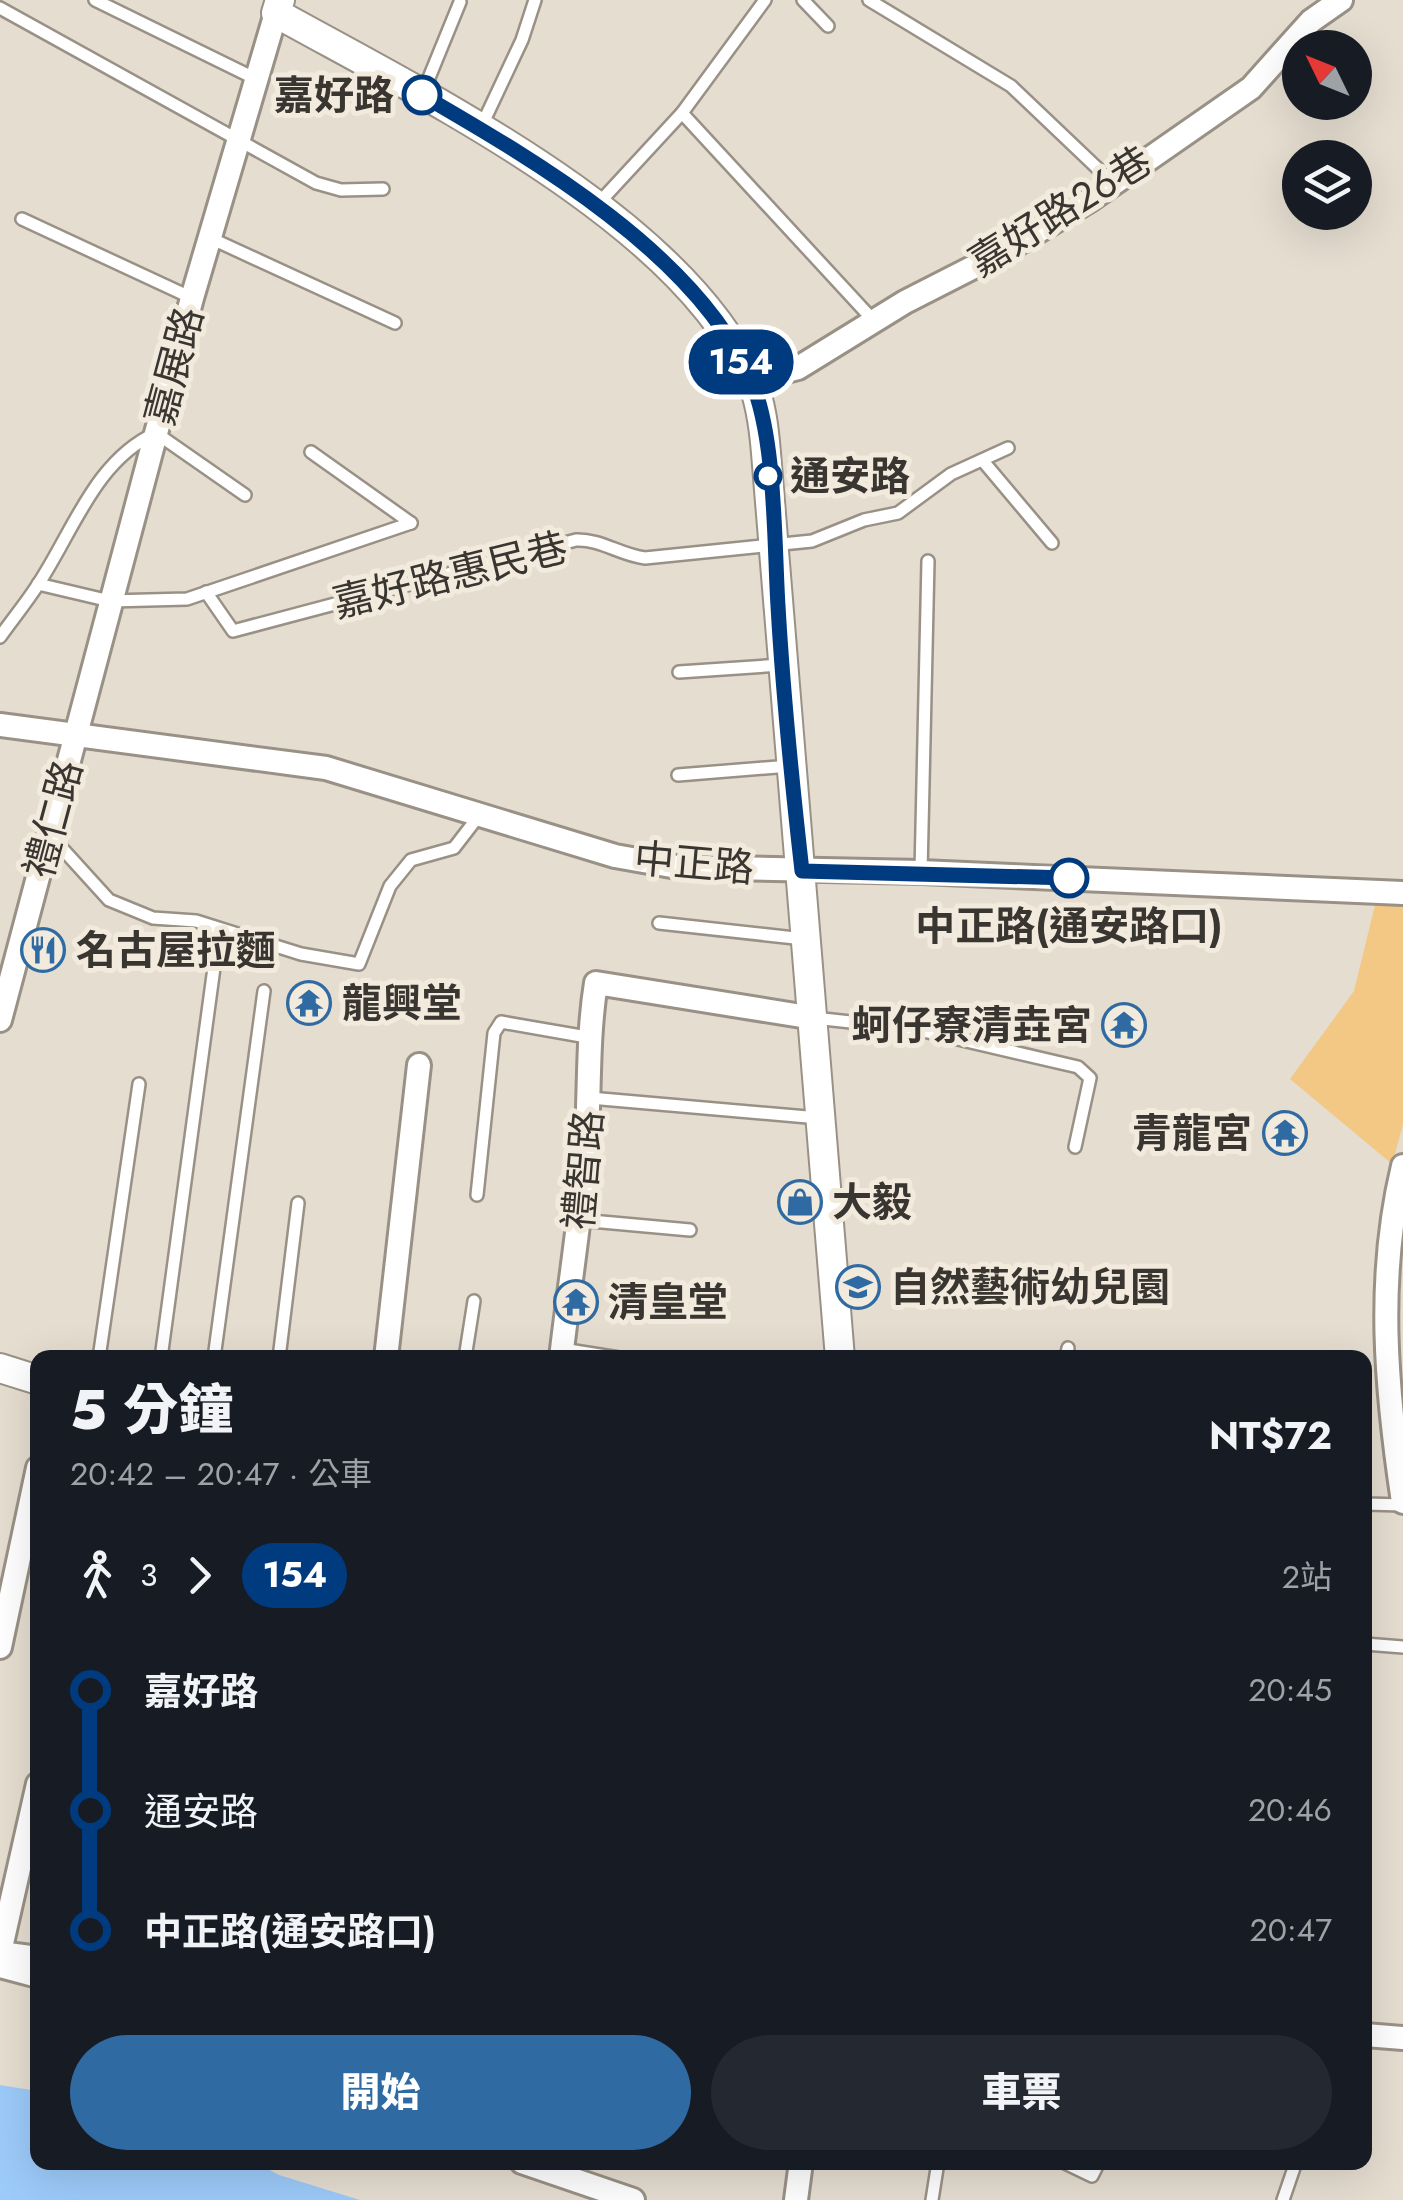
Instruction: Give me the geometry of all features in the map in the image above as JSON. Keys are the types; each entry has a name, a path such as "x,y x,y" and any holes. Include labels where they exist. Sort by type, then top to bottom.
{"street":[{"name":"嘉好路26巷","path":"751,380 798,368 874,321 1007,250 1114,184 1251,88 1311,21 1342,0"},
{"name":"嘉展路","path":"76,734 208,237 278,6"},
{"path":"278,6 597,205 721,326 751,380 763,420 775,548 839,1350"},
{"name":"中正路","path":"0,725 326,768 615,856 677,867 921,872 1403,892"},
{"name":"禮仁路","path":"0,1020 76,734"},
{"name":"禮智路","path":"562,1350 580,1220 590,1098 587,1037 596,983 814,1018"},
{"path":"387,1350 418,1066"},
{"path":"1403,1166 1384,1323 1390,1410 1403,1504"},
{"path":"0,1368 30,1377"},
{"path":"0,1648 4,1604 30,1500"},
{"path":"30,1819 0,1952 30,1957"},
{"path":"0,1966 30,1974"},
{"path":"1372,2036 1403,2038"},
{"path":"545,2170 633,2200"},
{"path":"796,2200 800,2170"}],"lane":[{"path":"96,0 256,79"},
{"path":"480,129 522,40 535,0"},
{"path":"597,205 682,113 766,0"},
{"path":"803,0 828,26"},
{"path":"869,0 1010,86 1114,184"},
{"path":"422,95 460,2"},
{"path":"0,8 316,183 340,190 383,189"},
{"path":"682,113 874,321"},
{"path":"22,220 192,298"},
{"path":"208,237 395,323"},
{"path":"0,637 38,584 86,500 130,449 156,433 245,495"},
{"path":"775,548 898,513 951,474 1008,448"},
{"path":"38,584 110,601 187,599 411,524 311,452"},
{"path":"983,461 1052,543"},
{"name":"嘉好路惠民巷","path":"206,592 233,632 576,540 589,540 626,556 645,558 775,548"},
{"path":"921,872 928,561"},
{"path":"679,672 782,664"},
{"path":"678,774 790,766"},
{"path":"49,834 109,900 153,918 209,926 301,954 360,964 390,886 411,860 454,848 481,814"},
{"path":"660,922 805,939"},
{"path":"162,1350 216,953 209,926"},
{"path":"215,1350 264,992"},
{"path":"814,1018 914,1030 1078,1068 1090,1078 1076,1147"},
{"path":"477,1195 494,1033 502,1022 587,1037"},
{"path":"99,1350 139,1084"},
{"path":"590,1098 820,1118"},
{"path":"280,1350 298,1203"},
{"path":"580,1220 690,1230"},
{"path":"466,1350 474,1301"},
{"path":"1372,1504 1403,1504"},
{"path":"1372,1645 1403,1648"},
{"path":"932,2200 937,2170"},
{"path":"1283,2200 1293,2170"}],"shaded area":[{"path":"1375,905 1403,906 1403,1125 1392,1164 1290,1079 1354,991"}],"water":[{"path":"0,2085 30,2090 30,2170 269,2170 360,2200 0,2200"}],"bus line":[{"name":"154","path":"422,95 536,162 597,205 721,326 751,380 763,420 802,871 1069,878"}],"place":[{"name":"嘉好路","path":"422,95"},
{"name":"通安路","path":"768,476"},
{"name":"中正路(通安路口)","path":"1069,878"},
{"name":"名古屋拉麵","path":"43,950"},
{"name":"龍興堂","path":"309,1003"},
{"name":"蚵仔寮清垚宮","path":"1124,1025"},
{"name":"青龍宮","path":"1285,1133"},
{"name":"大毅","path":"800,1202"},
{"name":"自然藝術幼兒園","path":"858,1287"},
{"name":"清皇堂","path":"576,1302"}]}
